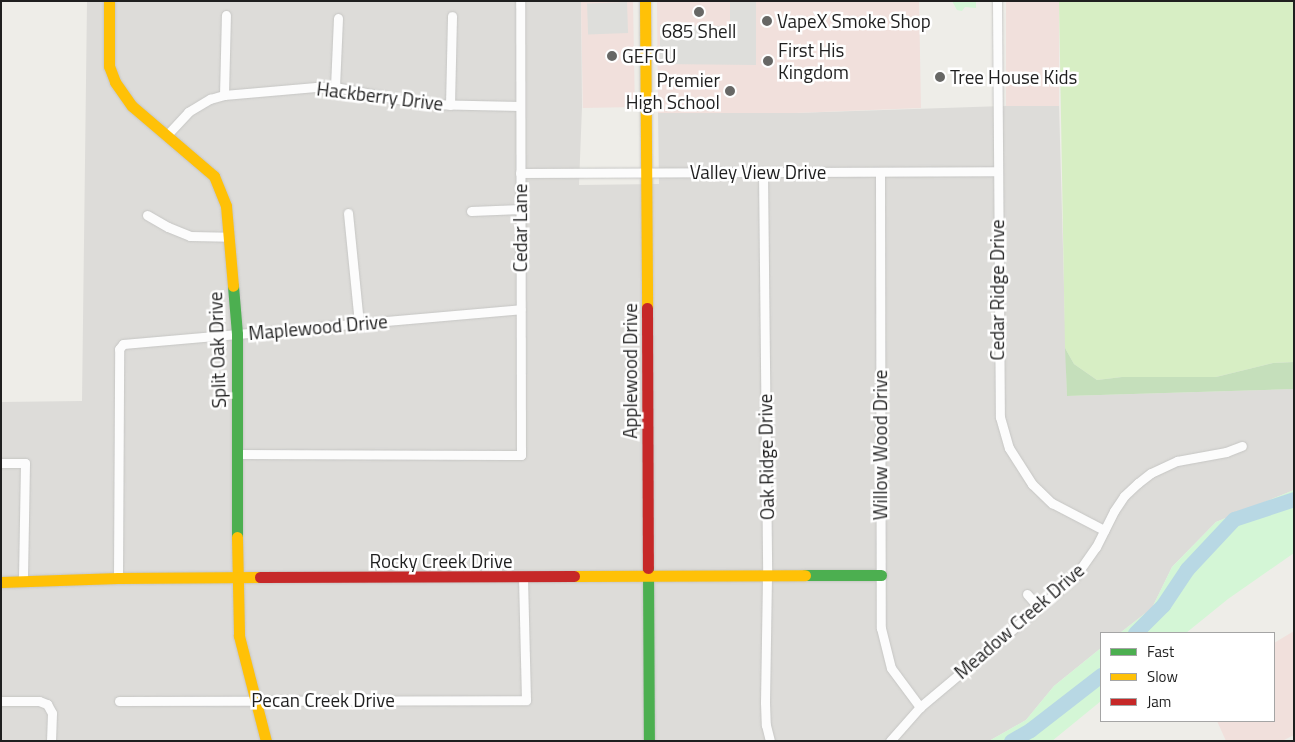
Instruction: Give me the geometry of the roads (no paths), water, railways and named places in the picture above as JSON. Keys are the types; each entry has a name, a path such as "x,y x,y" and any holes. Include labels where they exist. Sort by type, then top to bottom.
{"street":[{"name":"Split Oak Drive","path":"110,1 109,66 115,82 132,106 214,176 224,196 237,334 236,454 239,636 266,741"},
{"name":"Cedar Lane","path":"236,454 521,454 520,1"},
{"name":"Applewood Drive","path":"645,1 649,741"},
{"name":"Cedar Ridge Drive","path":"997,1 998,400 1003,431 1008,448 1032,484 1052,503 1104,530"},
{"path":"224,95 226,15"},
{"path":"450,105 452,16"},
{"path":"335,87 338,18"},
{"name":"Hackberry Drive","path":"166,136 188,112 199,104 224,95 335,87 399,100 450,105 520,106"},
{"name":"Valley View Drive","path":"520,173 997,171"},
{"name":"Oak Ridge Drive","path":"763,172 767,576 765,702 766,725 770,741"},
{"name":"Willow Wood Drive","path":"880,172 881,575 884,645 891,668 920,707"},
{"path":"471,211 521,209"},
{"path":"348,213 359,323"},
{"path":"147,215 168,227 190,236 229,237"},
{"name":"Maplewood Drive","path":"118,578 119,349 123,344 520,310"},
{"name":"Meadow Creek Drive","path":"890,741 920,707 1074,578 1096,547 1124,496 1151,473 1177,461 1226,452 1242,446"},
{"path":"1,463 26,463 24,581"},
{"name":"Rocky Creek Drive","path":"1,582 118,578 523,578 881,575"},
{"name":"Pecan Creek Drive","path":"119,701 526,700 523,578"},
{"path":"1027,594 1039,608"},
{"path":"1,701 39,701 47,704 52,713 52,741"}],"water":[{"path":"1294,494 1294,506 1283,510 1284,497"}],"waterway":[{"path":"1136,632 1163,605 1187,569 1234,519 1294,499"},
{"path":"1011,741 1030,730 1100,676"}],"place":[{"name":"685 Shell","path":"699,12"},
{"name":"VapeX Smoke Shop","path":"767,21"},
{"name":"GEFCU","path":"612,56"},
{"name":"First His Kingdom","path":"768,61"},
{"name":"Tree House Kids","path":"940,77"},
{"name":"Premier High School","path":"730,91"}]}
